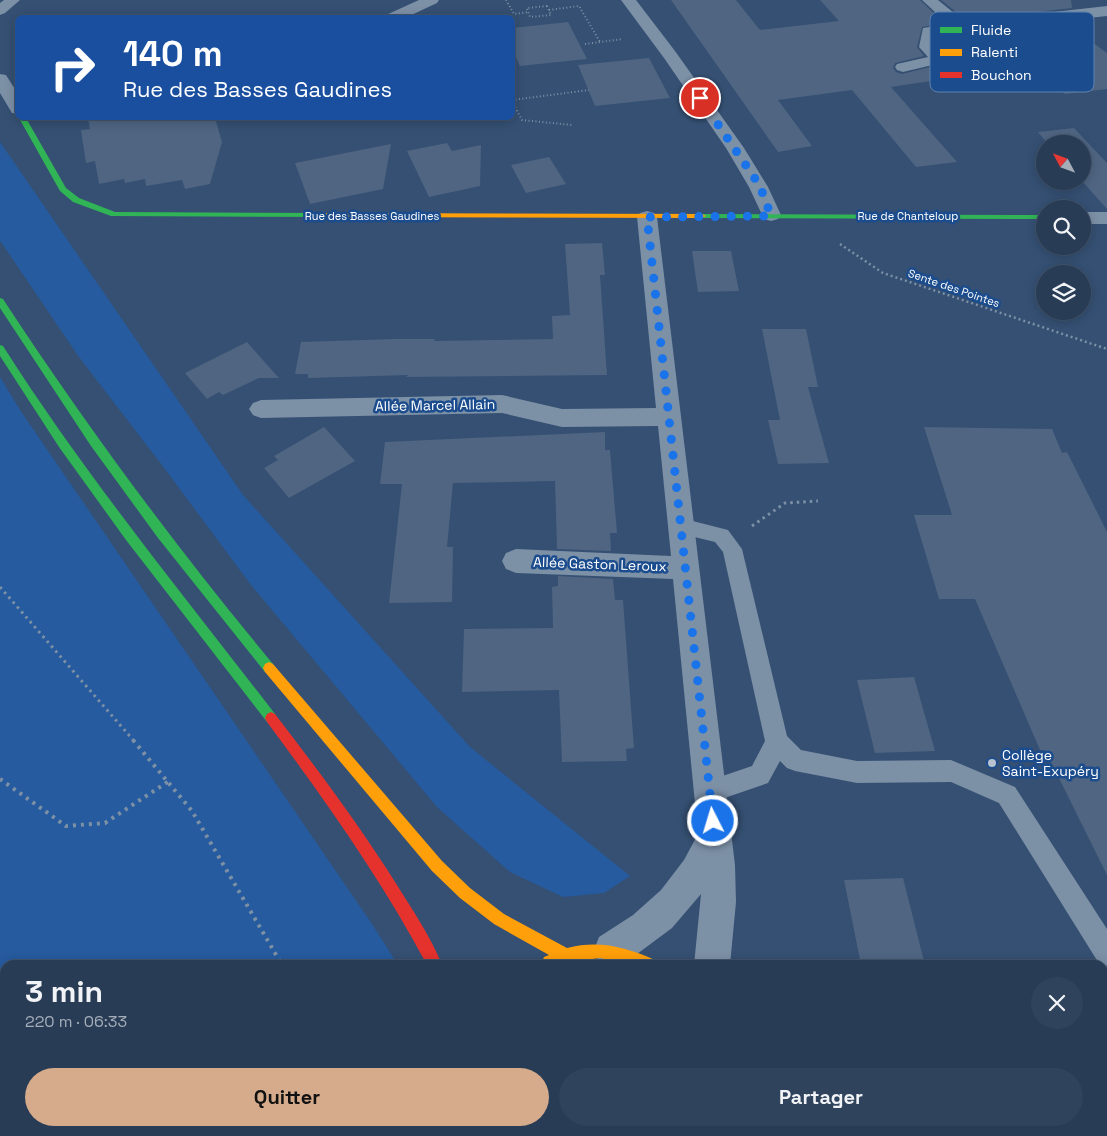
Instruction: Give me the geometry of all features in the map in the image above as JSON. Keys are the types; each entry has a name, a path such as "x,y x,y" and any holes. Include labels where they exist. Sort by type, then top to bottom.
{"main road":[{"name":"Rue des Basses Gaudines","path":"23,120 63,189 76,200 114,214 771,216"},
{"name":"Rue de Chanteloup","path":"771,216 1036,217"},
{"path":"0,301 39,365 170,546 277,678 437,866 465,893 500,919 564,954"},
{"path":"0,348 16,376 74,462 260,702 360,838 399,899 432,960"},
{"path":"553,960 564,954 588,950 612,950 640,960"}],"street":[{"path":"0,10 13,0"},
{"path":"398,15 432,0"},
{"path":"628,0 656,35 744,161 760,186 771,216"},
{"path":"929,0 943,12"},
{"path":"1094,13 1107,11"},
{"path":"930,31 928,46 930,48"},
{"path":"903,66 930,61"},
{"path":"0,79 15,104"},
{"path":"647,217 718,865 719,902 713,960"},
{"path":"1091,218 1107,218"},
{"name":"Allée Marcel Allain","path":"261,409 502,404 562,418 668,417"},
{"name":"Allée Gaston Leroux","path":"516,561 685,568"},
{"path":"612,950 639,934 663,914 689,884 705,861 714,836"}],"lane":[{"path":"681,526 722,536 732,549 777,742 795,760 857,772 951,771 1007,795 1107,953"},
{"path":"710,791 760,775 777,742"}],"path":[{"path":"506,0 514,14 529,12"},
{"path":"547,6 549,10 551,15 530,17 527,8 547,6"},
{"path":"549,10 579,6 600,42"},
{"path":"585,44 656,35"},
{"path":"515,100 588,90"},
{"path":"515,106 522,120 572,125"},
{"name":"Sente des Pointes","path":"815,216 818,229 883,273 1107,349"},
{"path":"732,549 753,525 786,503 818,501"},
{"path":"0,587 169,781 192,811 279,960"},
{"path":"0,779 66,826 105,823 169,781"}],"shaded area":[{"path":"0,142 243,495 470,747 630,876 604,893 563,897 510,872 437,807 251,585 79,357 0,241"},
{"path":"0,377 20,410 395,960 0,960"}],"building":[{"path":"671,0 736,0 760,30 839,21 820,0 920,0 933,12 930,12 930,26 922,27 917,47 924,56 895,63 893,68 896,72 902,74 930,67 930,81 891,87 957,162 916,167 852,90 778,100 812,146 778,152"},
{"path":"941,0 1071,0 1072,8 1037,12 956,12"},
{"path":"568,22 587,59 520,66 515,55 515,28"},
{"path":"1094,44 1107,53 1107,89 1094,91"},
{"path":"649,58 670,98 595,106 578,65"},
{"path":"1063,92 1082,92 1065,94"},
{"path":"88,120 216,120 222,142 210,184 185,189 182,180 146,186 145,179 125,183 124,179 99,184 95,161 86,163 81,130 90,129"},
{"path":"1074,128 1081,135 1040,135 1038,132"},
{"path":"447,143 452,151 481,145 480,186 429,197 407,151"},
{"path":"391,144 383,189 310,204 295,163"},
{"path":"1091,146 1107,163 1107,209 1090,190"},
{"path":"549,157 566,184 526,193 511,165"},
{"path":"602,243 605,275 600,275 607,375 406,377 409,375 308,378 308,374 295,374 301,342 393,339 435,339 434,341 553,339 552,316 570,315 565,244"},
{"path":"692,251 731,251 739,291 698,292"},
{"path":"762,329 806,329 818,387 808,387 829,463 778,464 768,420 780,420"},
{"path":"247,342 279,378 259,378 223,395 219,392 207,399 185,373"},
{"path":"324,427 355,461 289,498 264,468 278,460 274,456"},
{"path":"924,427 1052,429 1062,453 1067,452 1107,532 1107,875 1045,750 1040,750 975,599 939,599 914,515 952,515"},
{"path":"605,432 605,450 610,450 617,533 610,533 611,551 557,549 555,481 453,483 447,547 453,547 452,602 389,603 402,484 380,484 385,442"},
{"path":"558,576 613,579 615,600 623,600 634,748 626,749 627,761 562,762 559,690 462,692 464,629 553,628 552,587 558,586"},
{"path":"914,677 935,751 875,753 857,680"},
{"path":"903,878 924,960 860,960 844,880"}],"traffic: fast":[{"path":"23,120 63,189 76,200 114,214 329,215"},
{"path":"702,216 1036,217"},
{"path":"0,301 62,396 128,489 269,668"},
{"path":"0,348 31,397 96,490 271,718"}],"traffic: slow":[{"path":"329,215 702,216"},
{"path":"269,668 437,866 465,893 499,919 564,955"},
{"path":"555,960 588,951 612,952 639,960"}],"traffic: jam":[{"path":"271,718 379,869 432,960"}],"place":[{"name":"Collège Saint-Exupéry","path":"992,763"}],"route":[{"path":"700,98 760,186 771,216 647,217 713,821"}]}
